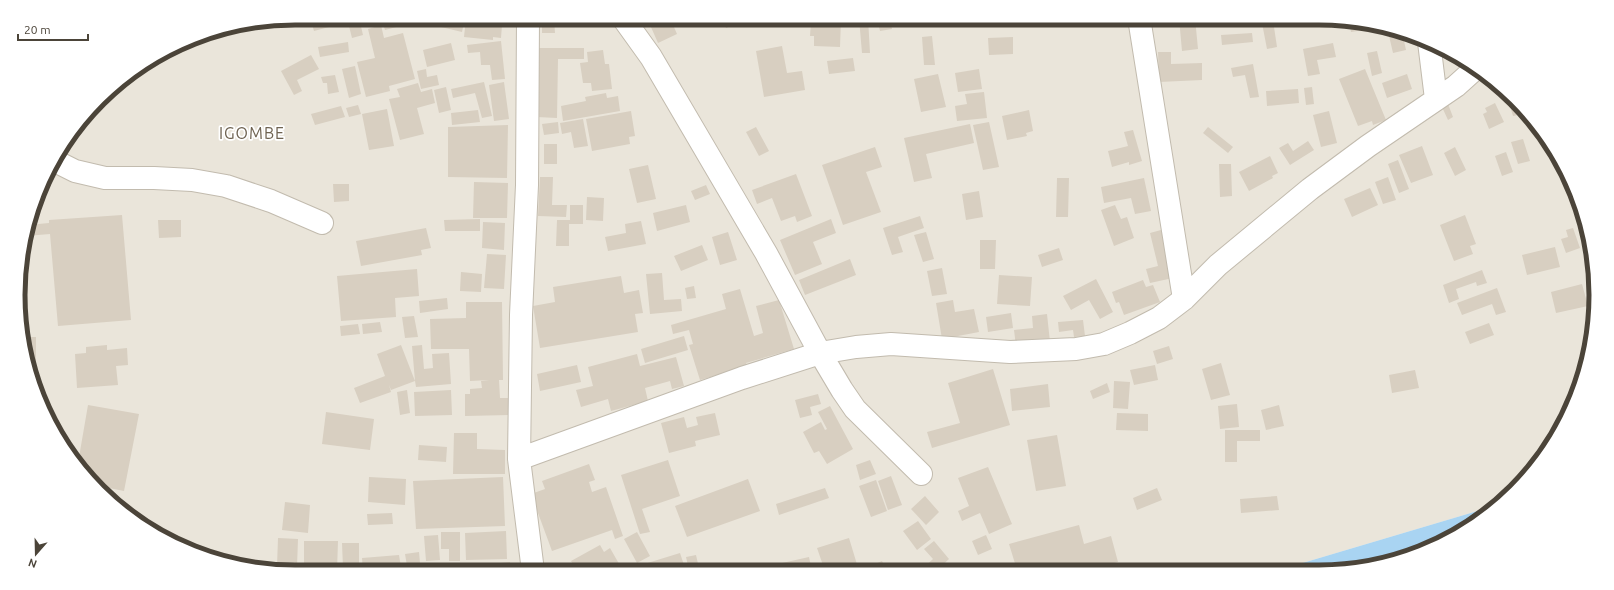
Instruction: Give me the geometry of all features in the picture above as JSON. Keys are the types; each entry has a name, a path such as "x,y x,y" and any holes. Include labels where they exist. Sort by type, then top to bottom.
{"street":[{"path":"528,25 527,185 521,315 519,459 532,565"},
{"path":"628,25 651,57 766,253 820,353 842,390 855,409 921,474"},
{"path":"1140,25 1184,299"},
{"path":"1430,49 1436,99"},
{"path":"519,459 742,378 820,353 856,347 891,344 1010,352 1076,349 1104,344 1159,318 1184,299 1224,260 1310,188 1456,86 1471,72"},
{"path":"59,163 75,171 105,178 192,180 226,186 271,201 322,222"}],"shaded area":[{"name":"IGOMBE","path":"295,25 1319,25 1354,27 1372,30 1406,39 1454,61 1483,81 1510,104 1533,131 1553,160 1575,208 1584,242 1587,260 1589,295 1587,330 1575,382 1553,430 1533,459 1510,486 1482,510 1296,565 295,565 260,563 242,560 208,551 176,537 160,529 131,509 104,486 92,473 61,430 39,382 27,330 25,295 27,260 30,242 39,208 61,160 81,131 104,104 145,71 176,53 208,39 260,27"}],"water":[{"path":"1482,510 1454,529 1406,551 1354,563 1296,565"}],"building":[{"path":"312,25 328,25 329,27 314,31"},
{"path":"349,25 361,25 363,35 352,38"},
{"path":"381,25 384,38 403,33 415,79 389,86 390,91 366,97 357,62 375,58 368,29"},
{"path":"383,25 404,25 385,30"},
{"path":"441,25 464,25 462,32 441,27"},
{"path":"465,25 502,25 501,38 493,37 493,40 464,37"},
{"path":"542,25 554,25 555,33 542,33"},
{"path":"650,25 673,25 677,34 658,43"},
{"path":"725,25 734,25 726,28"},
{"path":"811,25 841,25 840,47 814,46 814,36 810,36"},
{"path":"860,25 868,25 870,53 862,53"},
{"path":"879,25 891,25 892,29 880,31"},
{"path":"1180,25 1196,25 1198,49 1182,51"},
{"path":"1262,25 1285,25 1274,27 1277,47 1267,49"},
{"path":"1350,27 1368,29 1351,32"},
{"path":"1252,33 1253,42 1222,45 1221,35"},
{"path":"1389,34 1403,38 1406,50 1393,53"},
{"path":"932,36 935,65 924,65 922,37"},
{"path":"1013,37 1013,54 989,55 988,38"},
{"path":"501,41 505,79 492,80 490,65 481,65 480,52 468,53 467,45"},
{"path":"348,42 349,52 320,57 318,47"},
{"path":"451,43 455,60 427,67 423,50"},
{"path":"1333,43 1336,57 1317,60 1320,74 1308,76 1303,49"},
{"path":"782,46 787,73 802,71 805,90 764,97 756,51"},
{"path":"537,48 584,48 584,59 558,59 557,118 537,117"},
{"path":"603,50 605,64 609,64 612,89 592,91 591,83 583,83 580,63 588,62 587,52"},
{"path":"1377,51 1382,73 1372,76 1367,53"},
{"path":"1158,52 1171,52 1171,64 1202,63 1202,80 1159,82"},
{"path":"311,55 319,69 297,80 302,91 294,95 281,71"},
{"path":"853,58 855,71 829,74 827,61"},
{"path":"1253,64 1259,97 1250,98 1245,75 1233,77 1231,68"},
{"path":"355,66 361,94 349,98 342,69"},
{"path":"426,69 427,77 437,75 439,85 421,89 417,71"},
{"path":"979,69 982,89 958,92 955,73"},
{"path":"1365,69 1386,120 1373,125 1372,121 1358,126 1339,79"},
{"path":"938,74 946,107 921,112 914,79"},
{"path":"1407,74 1412,89 1387,98 1382,83"},
{"path":"335,75 339,92 328,94 327,83 323,83 321,77"},
{"path":"484,82 492,116 482,118 475,93 453,98 451,89"},
{"path":"504,82 509,119 494,121 489,85"},
{"path":"418,83 421,92 432,89 435,103 417,108 424,134 400,140 389,99 400,97 397,89"},
{"path":"446,87 451,110 439,113 434,90"},
{"path":"1312,87 1314,104 1306,105 1304,88"},
{"path":"1298,89 1299,103 1267,106 1266,91"},
{"path":"984,92 987,118 957,121 955,106 967,104 965,94"},
{"path":"606,93 607,98 618,96 620,111 563,121 561,106 586,101 585,97"},
{"path":"1495,103 1504,122 1489,129 1483,114 1487,112 1485,108"},
{"path":"1509,103 1520,115 1513,116"},
{"path":"1448,104 1453,117 1448,120 1442,107"},
{"path":"358,105 361,114 349,117 346,108"},
{"path":"341,106 345,117 315,125 311,114"},
{"path":"387,109 394,146 369,150 362,114"},
{"path":"478,110 480,122 452,125 451,113"},
{"path":"1029,110 1033,131 1026,133 1027,136 1007,140 1002,116"},
{"path":"631,111 635,136 629,137 630,144 592,151 586,119"},
{"path":"1329,111 1337,143 1321,147 1313,115"},
{"path":"583,119 588,146 574,148 571,132 562,134 560,123"},
{"path":"558,122 559,133 544,135 542,124"},
{"path":"989,122 999,167 983,170 973,125"},
{"path":"970,124 974,143 926,154 932,178 914,182 904,138"},
{"path":"508,125 507,178 448,177 448,127"},
{"path":"756,127 769,151 759,156 746,132"},
{"path":"1208,127 1233,147 1228,153 1203,133"},
{"path":"1133,130 1142,161 1129,165 1129,162 1112,167 1108,151 1128,146 1124,132"},
{"path":"1523,139 1530,161 1518,164 1511,142"},
{"path":"1308,141 1314,150 1290,165 1279,148 1288,143 1293,151"},
{"path":"544,144 557,144 557,164 544,164"},
{"path":"1422,146 1433,175 1411,183 1399,155"},
{"path":"875,147 882,167 866,172 881,212 843,225 822,165"},
{"path":"1455,147 1466,170 1455,176 1444,153"},
{"path":"1506,152 1513,172 1502,176 1495,156"},
{"path":"1270,156 1278,173 1272,176 1273,178 1249,191 1239,172"},
{"path":"1398,160 1409,189 1399,193 1388,164"},
{"path":"1219,164 1231,164 1232,196 1220,197"},
{"path":"648,165 656,199 637,203 629,169"},
{"path":"796,174 812,216 797,222 795,216 781,221 772,198 757,204 752,190"},
{"path":"540,177 553,177 552,205 567,205 566,217 538,216"},
{"path":"1388,177 1396,200 1383,204 1375,182"},
{"path":"1057,178 1069,178 1068,217 1056,217"},
{"path":"1144,178 1151,211 1135,214 1131,198 1104,203 1101,187"},
{"path":"474,182 508,183 507,218 473,218"},
{"path":"333,184 349,184 349,201 334,202"},
{"path":"706,185 710,194 695,200 691,191"},
{"path":"1370,188 1378,205 1352,217 1344,199"},
{"path":"979,191 983,217 966,220 962,194"},
{"path":"587,197 604,198 603,221 586,220"},
{"path":"570,205 583,205 583,224 569,224 569,246 556,246 557,220 570,220"},
{"path":"686,205 690,222 657,231 653,213"},
{"path":"1115,205 1121,219 1127,217 1134,238 1114,246 1101,210"},
{"path":"122,215 131,320 58,326 50,234 32,236 34,224 49,223 49,220"},
{"path":"1465,215 1476,244 1470,246 1473,254 1454,261 1440,225"},
{"path":"920,216 924,228 898,237 903,252 892,255 883,228"},
{"path":"480,219 480,231 445,231 444,220"},
{"path":"831,219 836,233 813,242 822,264 795,275 780,240"},
{"path":"158,220 181,220 181,237 159,238"},
{"path":"641,221 646,244 608,251 605,237 626,233 625,224"},
{"path":"483,222 505,223 504,250 482,248"},
{"path":"426,228 431,248 421,250 422,255 361,266 356,241"},
{"path":"1573,228 1580,248 1566,253 1561,239 1568,237 1566,230"},
{"path":"1161,230 1173,278 1150,283 1146,269 1158,266 1150,233"},
{"path":"728,232 737,260 720,265 712,237"},
{"path":"926,232 934,259 923,262 914,235"},
{"path":"980,240 996,240 995,269 980,269"},
{"path":"702,245 708,260 681,271 674,256"},
{"path":"1555,247 1560,267 1527,275 1522,255"},
{"path":"1059,248 1063,260 1042,267 1038,255"},
{"path":"487,254 506,255 504,289 484,288"},
{"path":"850,259 856,275 805,295 799,280"},
{"path":"942,268 947,294 932,296 927,271"},
{"path":"417,269 419,296 395,298 396,317 341,321 337,276"},
{"path":"1482,270 1487,283 1477,286 1476,282 1456,289 1459,299 1449,303 1443,285"},
{"path":"461,272 482,274 481,292 460,291"},
{"path":"662,273 664,300 681,299 682,311 650,314 646,274"},
{"path":"999,275 1032,277 1030,306 997,304"},
{"path":"621,276 624,293 639,290 643,313 635,314 638,332 540,348 533,306 555,302 553,287"},
{"path":"1096,279 1113,312 1100,319 1089,300 1071,310 1063,296"},
{"path":"1143,280 1146,287 1153,285 1160,302 1124,315 1119,302 1116,303 1112,292"},
{"path":"1582,284 1588,306 1556,313 1551,292"},
{"path":"694,286 696,298 687,299 685,288"},
{"path":"1497,288 1506,312 1496,315 1492,304 1462,315 1457,303"},
{"path":"740,289 754,336 763,333 756,306 779,300 794,349 746,363 748,371 719,380 717,375 700,380 689,345 693,344 689,330 673,334 671,325 726,309 722,294"},
{"path":"447,298 448,309 420,313 419,301"},
{"path":"953,300 955,312 974,309 979,332 942,339 936,303"},
{"path":"466,302 502,302 503,380 499,380 500,398 509,398 509,415 465,416 465,394 470,394 470,389 482,388 481,381 489,380 470,381 469,349 431,349 430,319 466,318"},
{"path":"1011,313 1013,328 988,332 986,317"},
{"path":"1047,314 1050,342 1016,346 1014,330 1033,328 1032,316"},
{"path":"414,316 418,337 405,338 402,317"},
{"path":"1083,320 1085,336 1074,337 1073,330 1059,332 1058,322"},
{"path":"380,322 382,332 363,334 362,324"},
{"path":"1489,323 1494,335 1470,344 1465,332"},
{"path":"358,324 360,334 341,336 340,326"},
{"path":"684,336 688,350 645,363 641,349"},
{"path":"28,337 36,337 36,367 34,365"},
{"path":"107,345 107,350 127,348 128,365 116,366 118,385 77,388 75,354 86,353 86,347"},
{"path":"401,345 415,381 391,390 389,385 391,392 360,403 354,388 385,376 377,354"},
{"path":"422,345 424,369 433,368 432,354 449,353 451,384 416,387 412,346"},
{"path":"1169,346 1173,359 1157,364 1153,351"},
{"path":"637,354 640,366 676,357 684,386 672,389 670,381 645,388 648,401 611,411 608,399 581,407 576,390 593,386 588,367"},
{"path":"1221,363 1230,395 1211,400 1202,369"},
{"path":"577,365 581,382 540,391 537,374"},
{"path":"1155,365 1158,380 1134,385 1130,370"},
{"path":"993,369 1010,425 932,448 927,432 960,423 948,383"},
{"path":"1415,370 1419,388 1392,393 1389,375"},
{"path":"1114,381 1130,382 1128,409 1113,408"},
{"path":"1107,383 1110,392 1093,399 1090,391"},
{"path":"1048,384 1050,407 1012,411 1010,389"},
{"path":"407,390 410,413 400,415 397,392"},
{"path":"451,390 452,415 415,416 414,392"},
{"path":"818,394 821,404 810,407 812,415 800,418 795,400"},
{"path":"1237,404 1239,427 1220,429 1218,406"},
{"path":"88,405 139,414 124,491 105,487 79,456"},
{"path":"1279,405 1284,426 1266,430 1261,410"},
{"path":"830,406 853,449 827,464 819,451 814,453 803,432 821,422 825,430 827,429 818,412"},
{"path":"326,412 374,419 370,450 322,444"},
{"path":"715,413 720,435 695,441 696,446 669,453 661,423 684,417 687,428 698,425 696,417"},
{"path":"1117,413 1148,414 1148,431 1116,430"},
{"path":"1225,430 1260,430 1260,441 1237,441 1237,462 1225,462"},
{"path":"454,433 477,433 477,449 505,450 505,474 453,474"},
{"path":"1057,435 1066,486 1036,491 1027,440"},
{"path":"419,445 447,447 446,462 418,460"},
{"path":"668,460 680,496 642,509 650,532 640,534 621,475"},
{"path":"870,460 876,474 860,480 856,465"},
{"path":"589,464 595,480 589,482 592,492 606,487 623,536 615,539 612,530 552,551 531,494 545,489 542,481"},
{"path":"988,467 1012,524 989,534 980,513 962,521 958,511 969,506 958,478"},
{"path":"891,476 902,505 888,510 878,481"},
{"path":"369,477 406,479 405,505 368,502"},
{"path":"503,477 505,526 416,529 413,481"},
{"path":"748,479 760,511 687,537 675,506"},
{"path":"876,480 887,511 871,517 859,486"},
{"path":"825,488 829,498 779,515 776,504"},
{"path":"1157,488 1162,500 1137,510 1133,498"},
{"path":"925,496 939,512 926,525 911,509"},
{"path":"1277,496 1279,510 1241,513 1240,499"},
{"path":"285,502 310,505 308,533 282,530"},
{"path":"392,513 393,524 368,525 367,514"},
{"path":"918,521 931,539 917,550 903,531"},
{"path":"1079,525 1084,544 1111,536 1118,562 1108,565 1015,565 1009,544"},
{"path":"506,531 507,559 466,560 465,533"},
{"path":"441,532 460,532 460,561 449,561 449,549 441,549"},
{"path":"637,532 650,556 637,563 624,539"},
{"path":"438,535 440,560 426,561 424,536"},
{"path":"986,535 992,549 978,555 972,541"},
{"path":"278,538 298,539 297,565 277,564"},
{"path":"849,538 857,565 823,565 817,548"},
{"path":"304,541 338,541 337,565 304,565"},
{"path":"934,541 949,559 942,565 926,565 933,559 924,549"},
{"path":"342,543 359,543 359,565 343,565"},
{"path":"600,545 604,552 610,548 620,565 573,565 571,561"},
{"path":"419,552 420,563 407,565 405,554"},
{"path":"680,553 684,565 641,565"},
{"path":"399,555 401,565 362,565 362,558"},
{"path":"696,555 698,565 688,565 686,557"},
{"path":"809,557 811,565 773,565"},
{"path":"882,561 884,565 873,565"},
{"path":"510,562 510,565 490,565"}],"district":[{"name":"IGOMBE","path":"252,133"}]}
